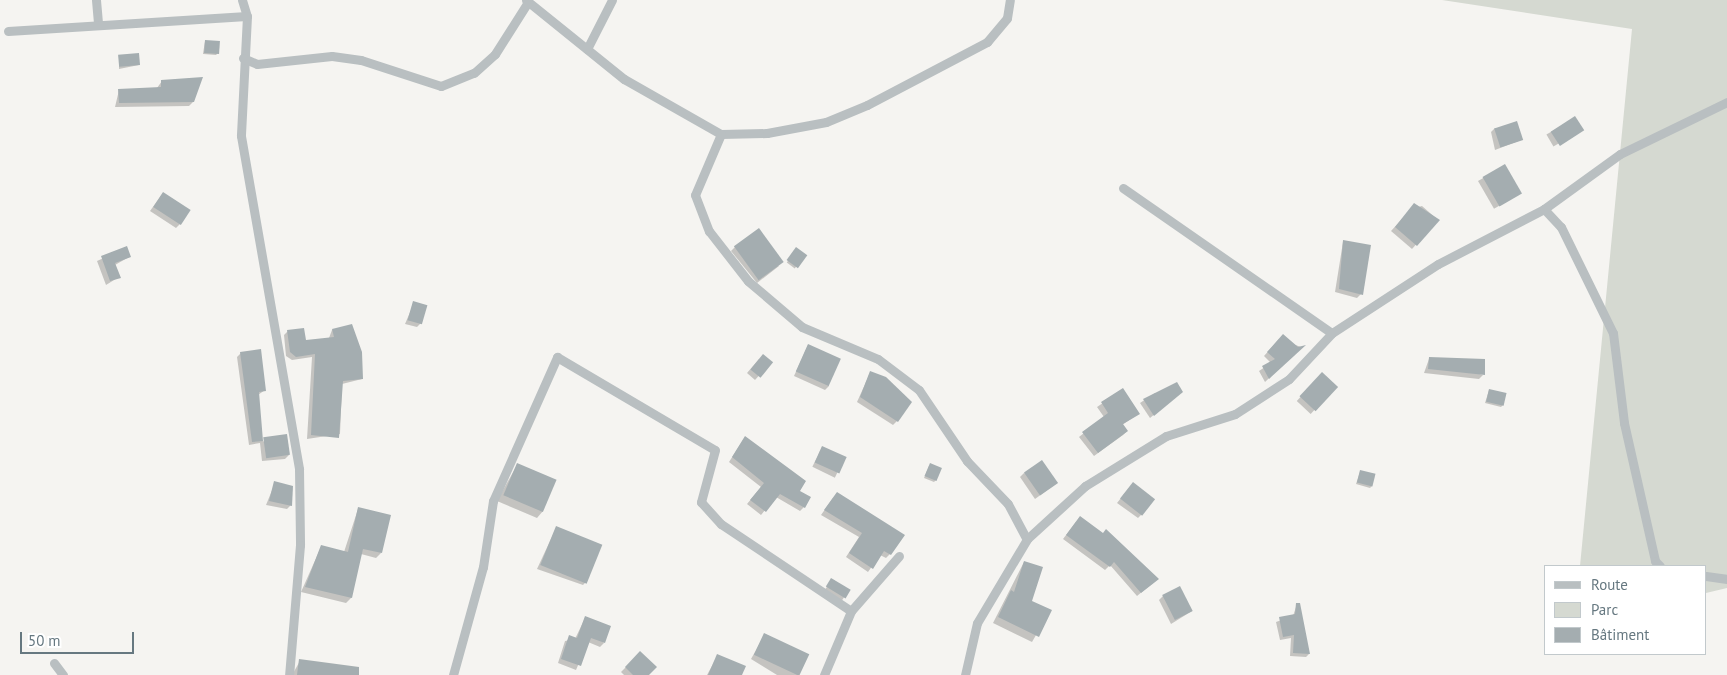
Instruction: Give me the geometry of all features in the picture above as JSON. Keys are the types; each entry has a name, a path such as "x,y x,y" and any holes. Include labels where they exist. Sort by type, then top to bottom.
{"street":[{"path":"96,0 98,22"},
{"path":"242,0 247,16 243,58 241,136 299,468 300,545 289,675"},
{"path":"587,49 612,0"},
{"path":"243,58 257,64 309,56 341,57 441,86 474,73 495,54 527,1 624,79 720,134 767,133 826,122 867,105 988,42 1007,18 1010,0"},
{"path":"8,31 98,22 247,16"},
{"path":"965,675 977,624 1027,539 1085,486 1146,445 1196,424 1219,422 1290,379 1332,333 1438,264 1544,209 1620,154 1727,102"},
{"path":"720,134 695,195 709,231 748,282 802,327 878,359 919,390 967,461 1008,504 1027,539"},
{"path":"1123,188 1332,333"},
{"path":"1544,209 1561,227 1613,333 1624,422 1655,561 1659,565"},
{"path":"454,675 483,567 493,501 557,357 715,450 701,502 721,524 851,611"},
{"path":"824,675 851,611 899,556"},
{"path":"1707,576 1727,579"},
{"path":"54,663 63,675"}],"green space":[{"path":"1442,0 1727,0 1727,588 1707,593 1707,565 1580,565 1632,29"}],"building":[{"path":"205,40 220,41 219,54 204,53"},
{"path":"139,53 140,65 119,67 118,55"},
{"path":"203,77 194,102 119,103 118,89 161,87 161,80"},
{"path":"1575,116 1584,130 1560,146 1551,132"},
{"path":"1517,121 1523,140 1500,147 1494,128"},
{"path":"1505,164 1522,193 1499,206 1482,177"},
{"path":"163,192 191,210 181,225 153,207"},
{"path":"1414,203 1440,220 1417,246 1395,227"},
{"path":"759,228 784,262 759,280 734,246"},
{"path":"1343,240 1371,245 1363,295 1339,289"},
{"path":"127,246 131,257 115,263 121,278 110,281 101,256"},
{"path":"796,247 807,255 798,268 787,260"},
{"path":"413,301 427,305 422,324 407,320"},
{"path":"352,324 362,352 363,379 343,381 339,438 311,435 315,354 296,357 290,352 287,330 304,328 306,340 334,337 332,329"},
{"path":"1283,334 1298,347 1306,345 1269,379 1262,366 1275,359 1267,352"},
{"path":"808,344 841,359 829,386 796,371"},
{"path":"261,349 266,391 259,392 263,441 252,442 240,352"},
{"path":"763,354 773,362 761,378 750,370"},
{"path":"1429,357 1485,359 1485,375 1428,369"},
{"path":"870,371 886,377 912,402 898,422 860,397"},
{"path":"1322,372 1338,387 1316,411 1299,396"},
{"path":"1177,382 1183,392 1154,416 1143,399"},
{"path":"1123,388 1140,414 1123,424 1128,431 1098,453 1082,432 1108,413 1101,402"},
{"path":"1489,389 1507,393 1504,406 1486,402"},
{"path":"287,434 290,455 266,458 263,437"},
{"path":"745,436 806,481 800,491 811,497 805,508 780,494 766,512 750,500 764,483 732,457"},
{"path":"822,446 847,457 839,473 815,462"},
{"path":"1042,460 1058,483 1040,496 1024,473"},
{"path":"517,463 557,480 543,512 503,495"},
{"path":"930,463 942,468 936,481 925,476"},
{"path":"1360,470 1376,474 1372,486 1357,483"},
{"path":"274,481 293,486 292,506 269,501"},
{"path":"1133,482 1155,499 1142,516 1120,499"},
{"path":"837,492 905,535 891,555 884,551 873,569 849,553 862,533 824,510"},
{"path":"358,507 391,515 382,553 363,549 352,598 305,587 321,545 348,552"},
{"path":"1080,516 1103,533 1106,529 1159,579 1141,593 1114,562 1110,567 1066,535"},
{"path":"556,526 602,545 587,584 540,565"},
{"path":"1024,561 1043,567 1032,601 1052,610 1039,637 998,617 1011,590 1014,592"},
{"path":"831,578 851,590 846,598 826,587"},
{"path":"1180,586 1193,611 1175,620 1162,595"},
{"path":"1296,603 1300,603 1310,654 1293,653 1294,635 1283,637 1279,617 1295,614"},
{"path":"585,616 611,626 605,643 591,638 581,666 561,659 569,635 577,638"},
{"path":"764,633 809,654 800,675 754,655"},
{"path":"640,651 657,667 649,675 633,675 625,667"},
{"path":"717,654 746,666 742,675 708,675"},
{"path":"299,659 359,667 359,675 297,675"}]}
